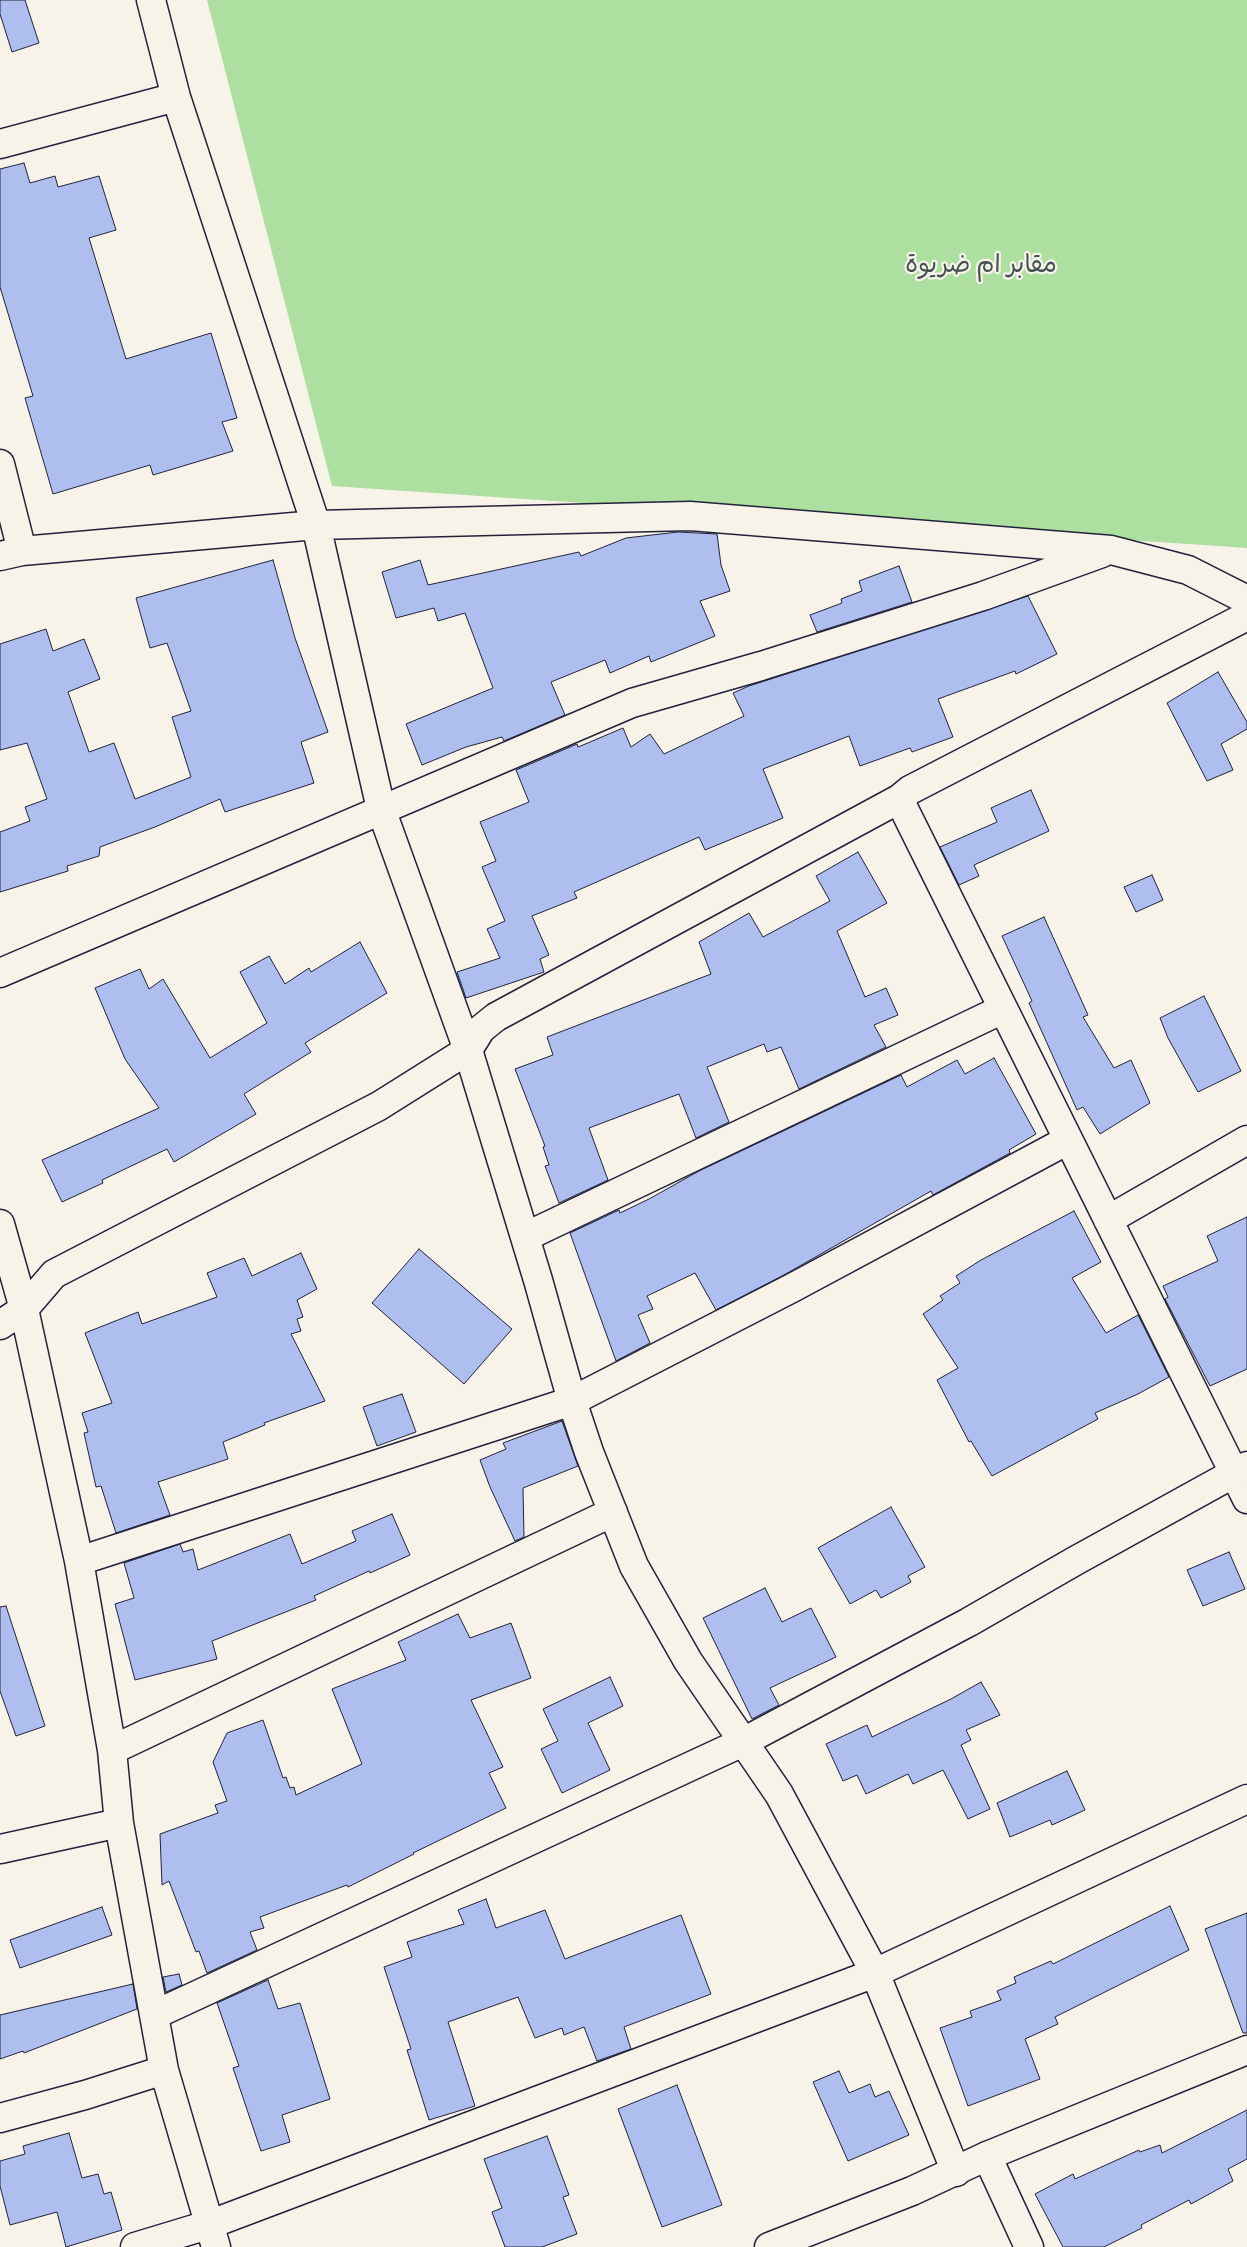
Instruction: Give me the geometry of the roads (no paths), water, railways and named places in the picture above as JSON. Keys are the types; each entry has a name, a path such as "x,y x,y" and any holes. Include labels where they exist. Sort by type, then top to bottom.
{"street":[{"path":"151,0 176,97 316,525 381,808 468,1050 525,1237 572,1401 613,1512 634,1566 688,1661 779,1794 876,1973 956,2172"},
{"path":"0,144 176,97"},
{"path":"0,464 11,554 316,525 690,516 1111,550 1188,570 1247,600"},
{"path":"0,973 381,808 632,703 761,666 983,596 1111,550"},
{"path":"0,1325 24,1309 54,1274 379,1106 468,1050 481,1029 503,1012 899,799 910,790 1247,616"},
{"path":"899,799 1108,1220 1240,1470 1247,1499"},
{"path":"525,1237 1003,1009"},
{"path":"79,1561 572,1401 792,1288 1068,1140"},
{"path":"1108,1220 1247,1140"},
{"path":"0,1224 24,1309 79,1561 112,1750 119,1823 164,2070 214,2235"},
{"path":"154,2015 742,1742 969,1622 1240,1470"},
{"path":"112,1750 613,1512"},
{"path":"135,2247 214,2235 876,1973 1247,1799"},
{"path":"0,1849 119,1823"},
{"path":"769,2247 956,2172 987,2156 1247,2050"},
{"path":"0,2118 85,2095 164,2070"},
{"path":"987,2156 1029,2247"}],"park label":[{"name":"مقابر ام ضريوة","path":"981,265"}]}
